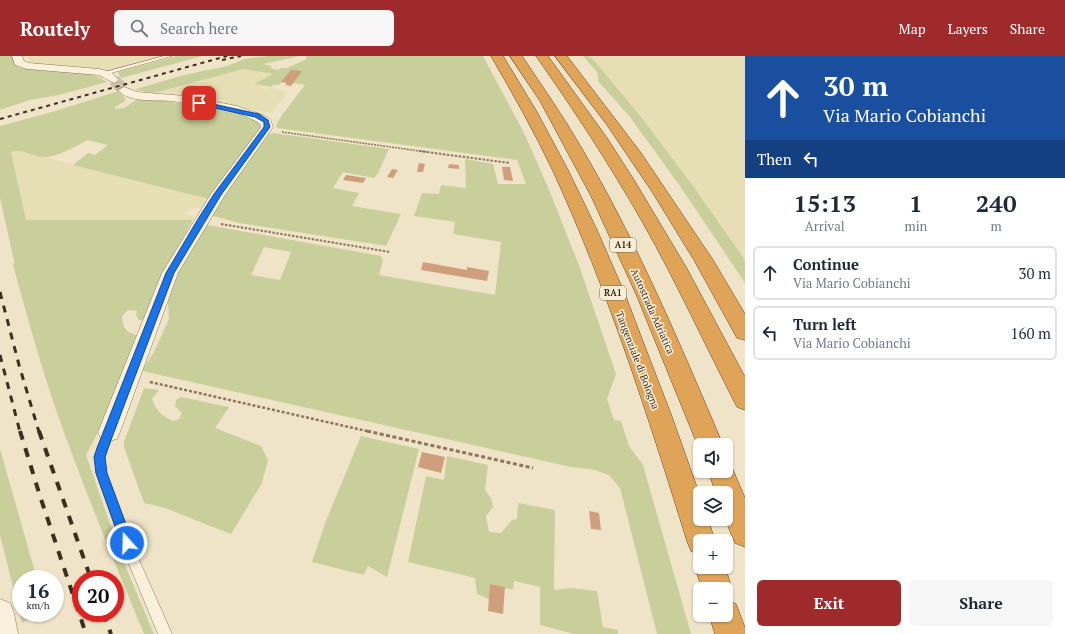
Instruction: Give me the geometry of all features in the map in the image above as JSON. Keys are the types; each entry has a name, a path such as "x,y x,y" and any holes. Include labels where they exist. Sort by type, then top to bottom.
{"highway":[{"name":"Tangenziale di Bologna","path":"497,56 545,140 591,240 647,383 699,534"},
{"name":"Autostrada Adriatica","path":"516,56 566,135 609,215 654,310 707,438"},
{"path":"542,56 562,82 593,128 652,225 694,300 745,400"},
{"path":"562,56 641,163 709,270 745,332"},
{"path":"723,478 745,533"},
{"path":"728,622 732,634"}],"street":[{"path":"17,56 19,63 31,67 104,73 133,95 184,100 257,116 266,122 266,129 201,219 170,273 109,432"},
{"path":"0,613 4,634"}],"lane":[{"path":"104,73 170,56"},
{"path":"109,432 100,457 101,473 132,557 165,634"}],"path":[{"path":"266,129 510,163"},
{"path":"201,219 232,227 390,252"},
{"path":"130,377 533,468"}],"shaded area":[{"path":"27,56 164,56 110,70 37,64 30,62"},
{"path":"589,56 745,56 745,260 693,186 641,117"},
{"path":"243,69 273,74 255,84 263,86 261,88 268,90 271,87 288,92 271,113 172,93 156,92"},
{"path":"16,150 209,199 201,208 190,209 185,214 195,217 193,220 26,220 11,152"}],"green space":[{"path":"0,56 11,56 13,63 20,68 91,74 107,82 59,95 30,100 0,110"},
{"path":"177,56 203,56 121,78 118,72"},
{"path":"267,56 300,56 263,64 272,66 270,68 278,70 281,68 287,68 307,59 306,56 483,56 524,133 550,192 580,268 616,374 607,399 614,420 621,421 629,446 643,465 691,634 657,634 620,488 609,475 595,470 571,467 142,370 154,352 169,319 169,296 179,272 205,226 207,225 381,256 383,260 379,275 495,295 501,242 453,234 455,222 414,216 422,193 439,194 441,185 466,188 465,159 493,164 498,184 526,184 517,160 277,128 276,125 282,115 305,85 293,83 301,71 278,85 273,85 271,87 254,84 273,74 243,69 154,93 136,90 184,75 227,66 245,59","holes":["264,247 291,252 280,280 251,275"]},
{"path":"583,56 589,56 592,58 641,117 693,186 745,260 745,283 680,186 630,117 598,81 597,72"},
{"path":"119,91 125,98 125,101 115,107 115,109 124,108 136,100 147,99 226,111 242,115 254,120 260,125 260,129 209,199 73,165 88,153 95,155 108,145 87,140 66,151 49,157 40,157 19,151 11,152 26,220 193,220 157,285 144,320 139,320 136,315 137,311 128,310 122,316 124,327 128,332 137,335 104,421 86,455 122,558 154,634 144,634 124,586 124,570 117,570 65,436 38,354 13,265 14,261 0,198 0,126 52,112"},
{"path":"274,133 389,149 378,173 374,178 343,172 333,188 359,193 352,206 401,214 386,246 239,223 212,215 216,207 267,136"},
{"path":"144,388 159,390 152,399 155,407 160,413 173,421 179,419 182,413 175,406 176,400 181,397 229,407 215,428 261,446 268,460 262,483 231,534 165,508 144,503 124,447 124,442"},
{"path":"361,436 419,449 387,577 368,566 364,575 312,562 326,521"},
{"path":"0,449 34,570 12,570 12,583 0,535"},
{"path":"447,456 488,465 485,490 492,500 493,507 486,516 489,532 501,533 512,520 517,519 518,503 555,510 554,590 570,588 597,591 603,627 618,630 618,634 574,634 540,625 540,587 514,581 513,590 491,584 489,599 477,594 475,578 408,562 426,476 444,480"}],"building":[{"path":"291,70 302,71 291,86 285,85 287,83 281,82"},
{"path":"419,163 425,164 423,172 417,172"},
{"path":"449,164 459,165 459,169 448,168"},
{"path":"502,167 510,167 513,181 504,180"},
{"path":"392,169 398,170 393,178 387,177"},
{"path":"346,175 366,178 363,183 343,180"},
{"path":"423,262 467,270 467,267 489,271 487,281 421,270"},
{"path":"422,452 445,457 441,473 418,467"},
{"path":"589,511 599,513 601,530 591,529"},
{"path":"490,584 505,587 503,614 488,611"}],"tunnel":[{"path":"114,80 124,90"}],"railway":[{"path":"0,119 227,56"},
{"path":"222,60 241,56"},
{"path":"0,292 19,365 39,432"},
{"path":"0,355 20,432"},
{"path":"20,431 86,634"},
{"path":"39,431 88,570"},
{"path":"106,622 111,634"}],"route":[{"path":"127,543 101,473 100,457 102,448 170,273 201,219 267,127 266,122 257,116 199,103"}]}
